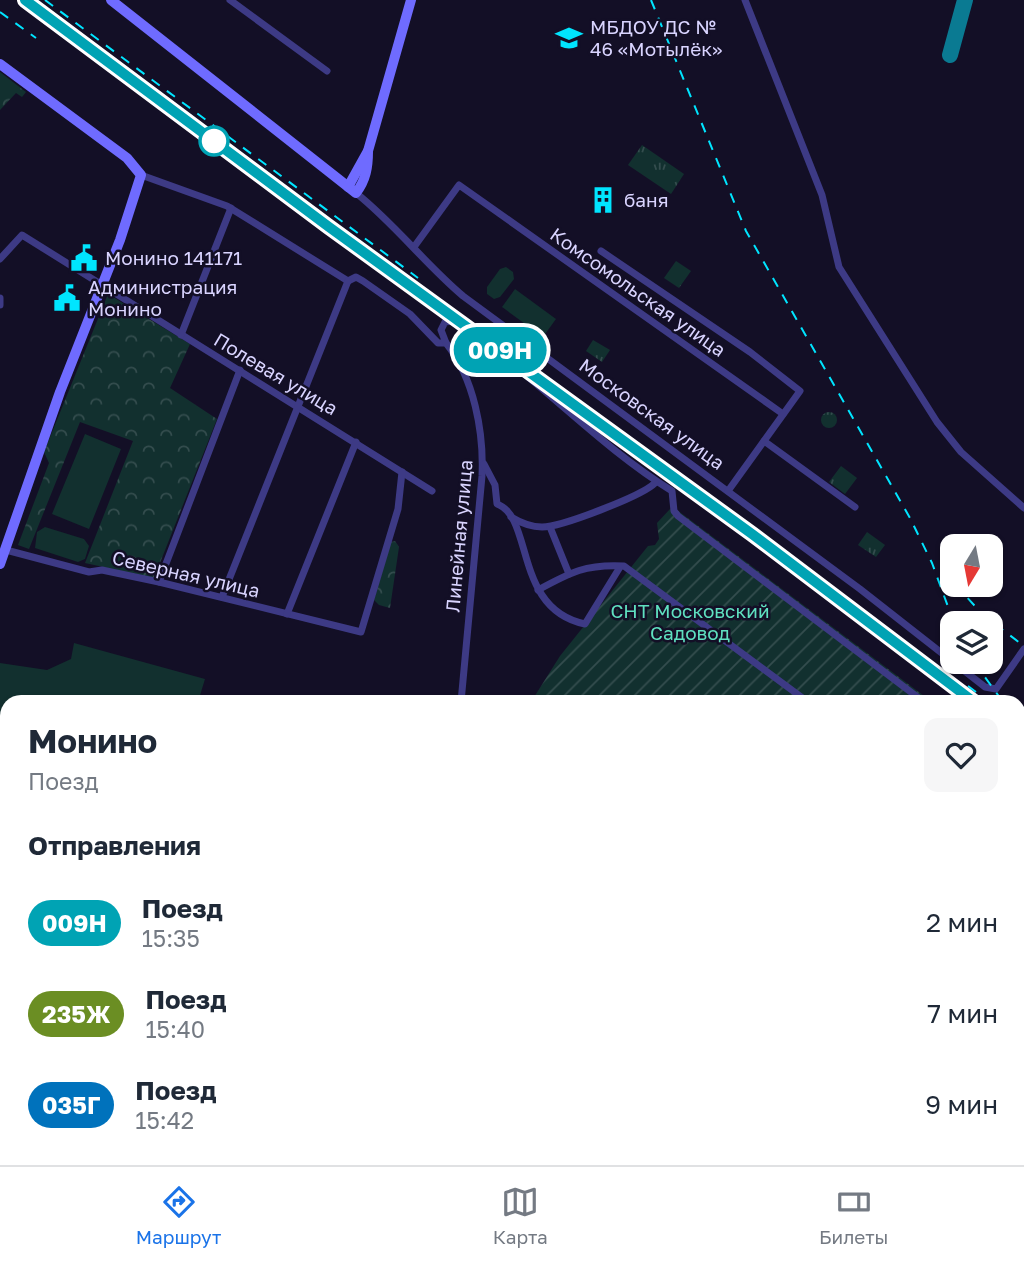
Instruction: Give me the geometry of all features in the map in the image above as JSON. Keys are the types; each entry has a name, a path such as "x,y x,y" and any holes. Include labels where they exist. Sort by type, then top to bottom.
{"main road":[{"name":"Московская улица","path":"111,0 352,190"},
{"path":"352,190 362,185 368,151 411,0"},
{"path":"0,64 127,158 143,174 60,392 0,564"}],"street":[{"path":"230,0 327,71"},
{"path":"745,0 822,195 839,267 937,422 961,452 1024,508"},
{"path":"143,174 231,208 348,281"},
{"name":"Комсомольская улица","path":"414,247 459,186 783,414"},
{"name":"Московская улица","path":"352,190 383,214 441,277 463,296 728,491 985,687 996,689 1024,649"},
{"path":"181,335 231,208"},
{"name":"Полевая улица","path":"0,259 22,234 432,491"},
{"path":"601,251 750,352 800,391 728,491"},
{"path":"222,597 348,281 356,277 363,281 443,342"},
{"path":"421,324 433,331 448,321 463,328 655,483 672,491 674,511 678,516 915,695"},
{"path":"442,326 443,342"},
{"name":"Линейная улица","path":"443,342 459,363 473,401 483,462 461,695"},
{"path":"159,582 240,370"},
{"path":"764,441 855,507"},
{"path":"287,614 356,442"},
{"path":"483,462 495,485 497,504 510,516 530,526 550,527 640,494 655,483"},
{"name":"Северная улица","path":"6,550 89,572 102,570 159,582 360,632 398,509 402,472"},
{"path":"510,516 538,590 565,618 585,624 620,566"},
{"path":"550,527 569,574"},
{"path":"538,590 569,574 595,565 627,568 799,695"}],"green space":[{"path":"0,72 26,92 22,97 16,93 0,110"},
{"path":"642,145 684,174 671,194 628,165"},
{"path":"676,261 691,271 679,288 664,278"},
{"path":"506,267 513,272 514,279 500,297 494,299 487,294 487,287 500,269"},
{"path":"515,289 556,319 543,337 502,307"},
{"path":"108,294 190,344 170,388 217,419 154,578 85,563 133,441 80,422 29,549 18,545 49,463 44,452"},
{"path":"593,340 610,350 602,362 586,351"},
{"path":"829,412 835,414 835,426 829,428 823,426 821,420 823,414"},
{"path":"85,434 121,449 89,529 52,514"},
{"path":"841,466 857,478 845,494 829,482"},
{"name":"СНТ Московский Садовод","path":"670,509 677,510 923,695 535,695 560,656 648,546 655,545 659,539 657,523"},
{"path":"45,527 84,539 89,546 85,559 78,562 35,548 37,532"},
{"path":"867,532 885,545 876,557 858,545"},
{"path":"395,541 399,547 390,608 379,605 374,600 391,542"},
{"path":"74,643 205,679 200,695 0,695 0,663 47,670 71,659"}],"taxiway":[{"path":"950,55 965,0"}],"railway":[{"path":"26,0 329,227 752,535 965,695"},
{"path":"45,0 418,278"},
{"path":"651,0 746,231 910,518 932,563 950,611"},
{"path":"0,12 36,38"},
{"path":"967,597 983,615 1024,646"},
{"path":"983,674 998,695"},
{"path":"968,686 980,695"}],"train":[{"name":"009Н","path":"25,0 329,227 752,534 965,695"}],"place":[{"name":"МБДОУ ДC № 46 «Мотылёк»","path":"569,38"},
{"name":"баня","path":"603,200"},
{"name":"Монино 141171","path":"84,258"},
{"name":"Администрация Монино","path":"67,298"}]}
